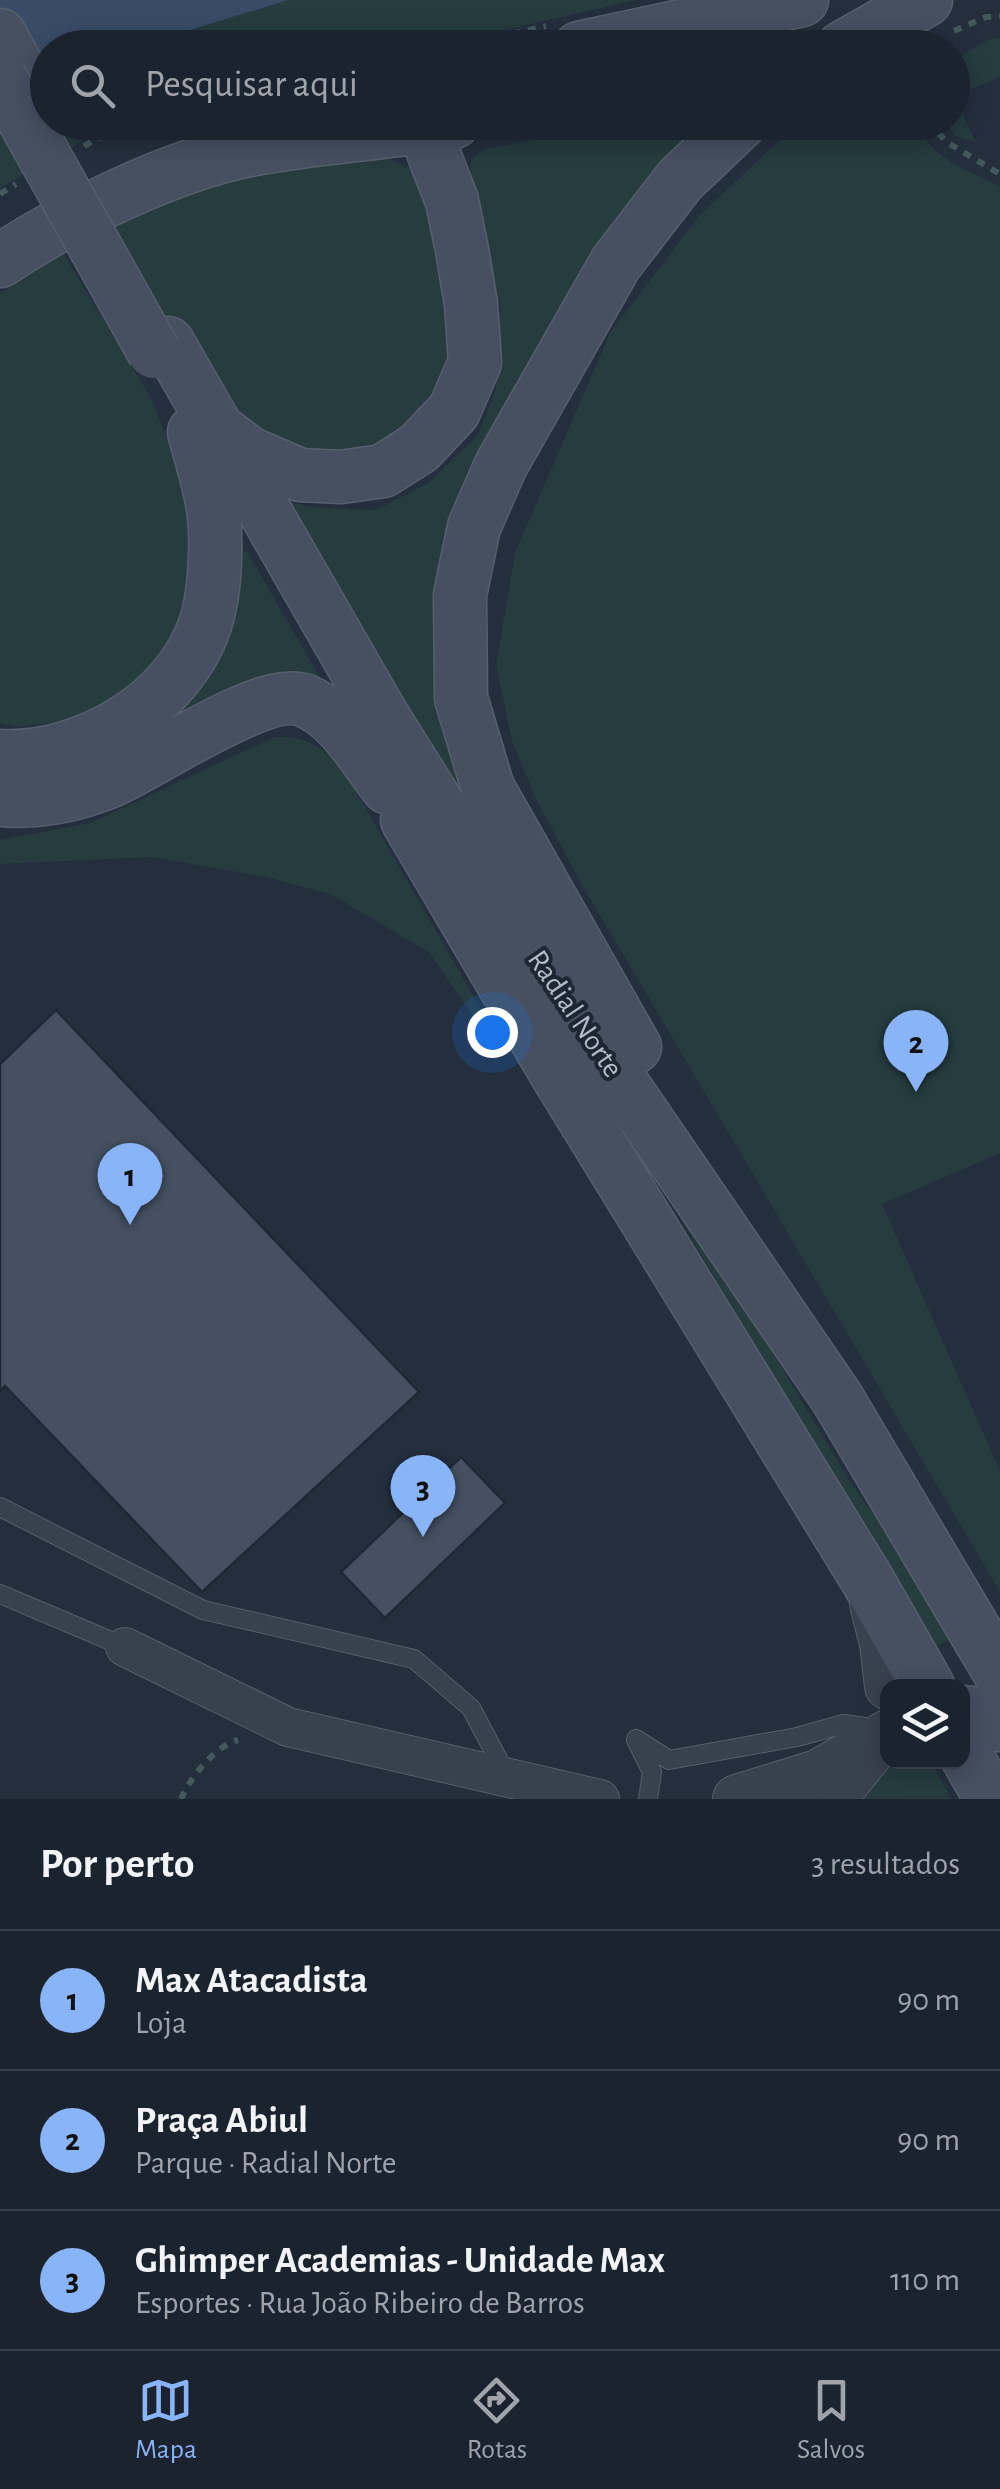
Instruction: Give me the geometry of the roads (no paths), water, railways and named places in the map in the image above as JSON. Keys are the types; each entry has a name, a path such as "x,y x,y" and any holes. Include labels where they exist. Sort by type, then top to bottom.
{"main road":[{"path":"662,30 802,0"},
{"path":"756,30 840,0"},
{"path":"900,30 935,19"},
{"path":"0,36 30,94"},
{"path":"0,77 30,127"},
{"path":"37,140 161,348"},
{"path":"54,140 161,348"},
{"path":"0,231 130,159 192,140"},
{"path":"0,261 118,196 199,165 246,150 319,140"},
{"path":"394,140 414,149 452,201"},
{"path":"203,428 300,476 341,477 382,471 419,448 454,411 475,362 471,304 452,201 433,152 437,140"},
{"path":"722,140 680,180 616,263 500,464 474,528 460,595 461,698 488,788 836,1398"},
{"name":"Radial Norte","path":"161,348 388,788 924,1679"},
{"path":"0,756 46,754 114,728 169,684 189,656 206,621 214,556 215,525 203,428"},
{"name":"Radial Norte","path":"203,428 514,924 836,1398 1000,1673"},
{"path":"0,800 24,802 76,793 108,782 226,720 292,698 332,717 388,788"},
{"path":"970,1713 984,1714 1000,1725"},
{"path":"970,1762 991,1799"}],"street":[{"name":"Radial Norte","path":"868,1581 884,1643 888,1679"},
{"path":"125,1647 288,1727 600,1799"},
{"path":"737,1799 818,1774 880,1739"},
{"path":"838,1799 880,1744"}],"lane":[{"path":"0,1506 203,1610 414,1659 472,1708 507,1776"},
{"path":"0,1594 125,1647"},
{"path":"648,1799 652,1772 636,1739 669,1760 798,1737 844,1724 880,1732"}],"water":[{"path":"0,0 288,0 190,30 30,30 30,92 0,107"}],"place":[{"name":"Praça Abiul","path":"916,1092"},
{"name":"Max Atacadista","path":"130,1225"},
{"name":"Ghimper Academias - Unidade Max","path":"423,1537"}]}
